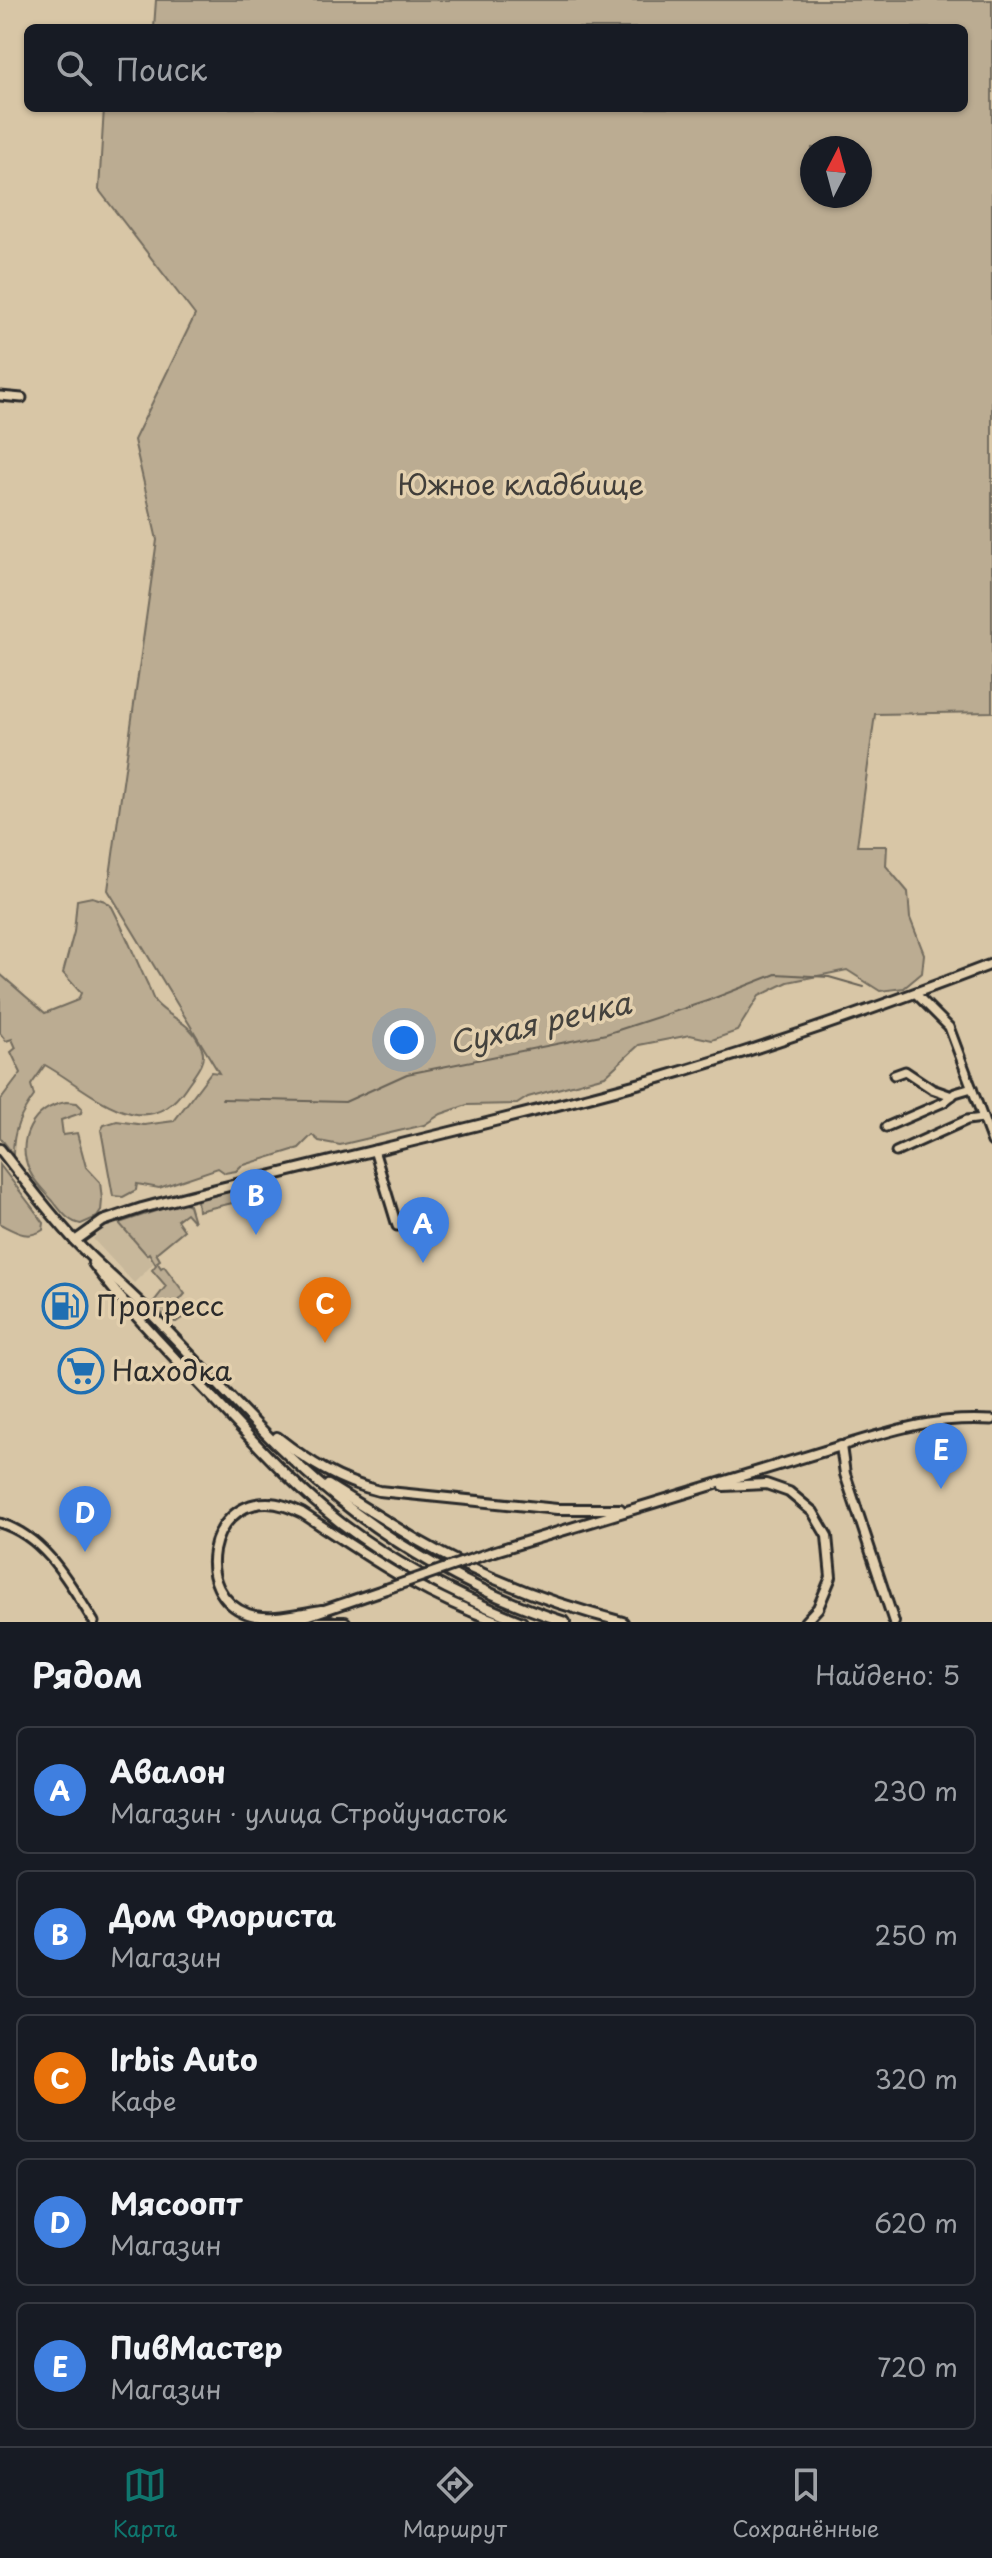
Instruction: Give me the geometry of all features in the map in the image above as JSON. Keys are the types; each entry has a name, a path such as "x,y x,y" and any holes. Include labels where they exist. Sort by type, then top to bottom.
{"main road":[{"path":"78,1243 103,1221 127,1212 657,1078 766,1046 992,964"},
{"path":"0,1149 135,1317 273,1461 338,1521 435,1582 522,1622"},
{"path":"78,1243 132,1294 251,1418 355,1513 430,1562 485,1591 565,1622"},
{"path":"251,1418 313,1465 353,1484 379,1491 557,1509 606,1511 648,1505"},
{"path":"289,1622 492,1552 841,1446 845,1474 894,1622"},
{"path":"306,1471 419,1541 491,1576 597,1616 623,1622"},
{"path":"703,1488 766,1484 789,1492 813,1512 827,1536 831,1577 818,1608 805,1622"},
{"path":"322,1610 262,1617 234,1605 222,1594 212,1569 214,1548 226,1523 252,1504 282,1504 302,1513 418,1588 499,1622"},
{"path":"318,1622 345,1622"}],"street":[{"path":"0,396 22,398"},
{"path":"916,994 949,1027 992,1142"},
{"path":"894,1075 905,1071 932,1089 952,1096"},
{"path":"886,1127 972,1088"},
{"path":"896,1152 967,1120 987,1124"},
{"path":"374,1150 397,1226"},
{"path":"841,1446 919,1422 958,1418 992,1420"},
{"path":"0,1523 34,1542 56,1563 94,1622"}],"shaded area":[{"path":"110,1222 114,1225 119,1223 154,1263 134,1283 93,1239"}],"green space":[{"name":"Южное кладбище","path":"156,0 992,0 992,712 875,714 857,846 887,846 886,866 908,892 910,918 924,954 922,973 904,988 880,991 847,970 788,982 759,996 737,1031 712,1040 690,1035 639,1045 605,1076 528,1097 517,1104 467,1105 441,1114 424,1125 340,1145 319,1141 312,1135 299,1148 241,1166 236,1171 225,1173 218,1168 159,1188 137,1184 136,1190 123,1197 113,1196 101,1130 104,1125 117,1121 144,1125 174,1121 211,1072 219,1073 108,890 157,540 134,440 195,315 99,190 104,112 968,112 968,24 154,24"},
{"path":"92,897 112,907 155,1002 187,1026 198,1039 203,1059 186,1087 170,1105 153,1113 135,1114 117,1109 45,1065 31,1085 34,1096 18,1124 13,1154 0,1137 0,1101 21,1073 11,1052 16,1048 12,1039 6,1041 0,1033 0,974 45,1013 78,1000 81,993 63,973 74,932 77,900"},
{"path":"77,1103 82,1108 81,1113 61,1120 63,1135 77,1133 86,1167 100,1182 101,1211 97,1217 81,1224 65,1216 40,1187 26,1160 26,1137 36,1118 54,1105"},
{"path":"0,1165 44,1223 43,1230 27,1235 0,1224"},
{"path":"250,1189 254,1198 198,1211 197,1199"},
{"path":"183,1202 189,1205 194,1222 186,1213 177,1220 184,1230 156,1253 161,1268 164,1266 185,1294 177,1303 183,1310 193,1306 194,1310 176,1322 169,1321 152,1304 166,1286 152,1270 156,1265 149,1253 147,1255 119,1223"}],"waterway":[{"name":"Сухая речка","path":"222,1099 345,1102 407,1074 606,1034 707,1001 776,974 829,977 864,987"}],"place":[{"name":"Дом Флориста","path":"256,1235"},
{"name":"Авалон","path":"423,1263"},
{"name":"Прогресс","path":"65,1306"},
{"name":"Irbis Auto","path":"325,1343"},
{"name":"Находка","path":"81,1371"},
{"name":"ПивМастер","path":"941,1489"},
{"name":"Мясоопт","path":"85,1552"}]}
